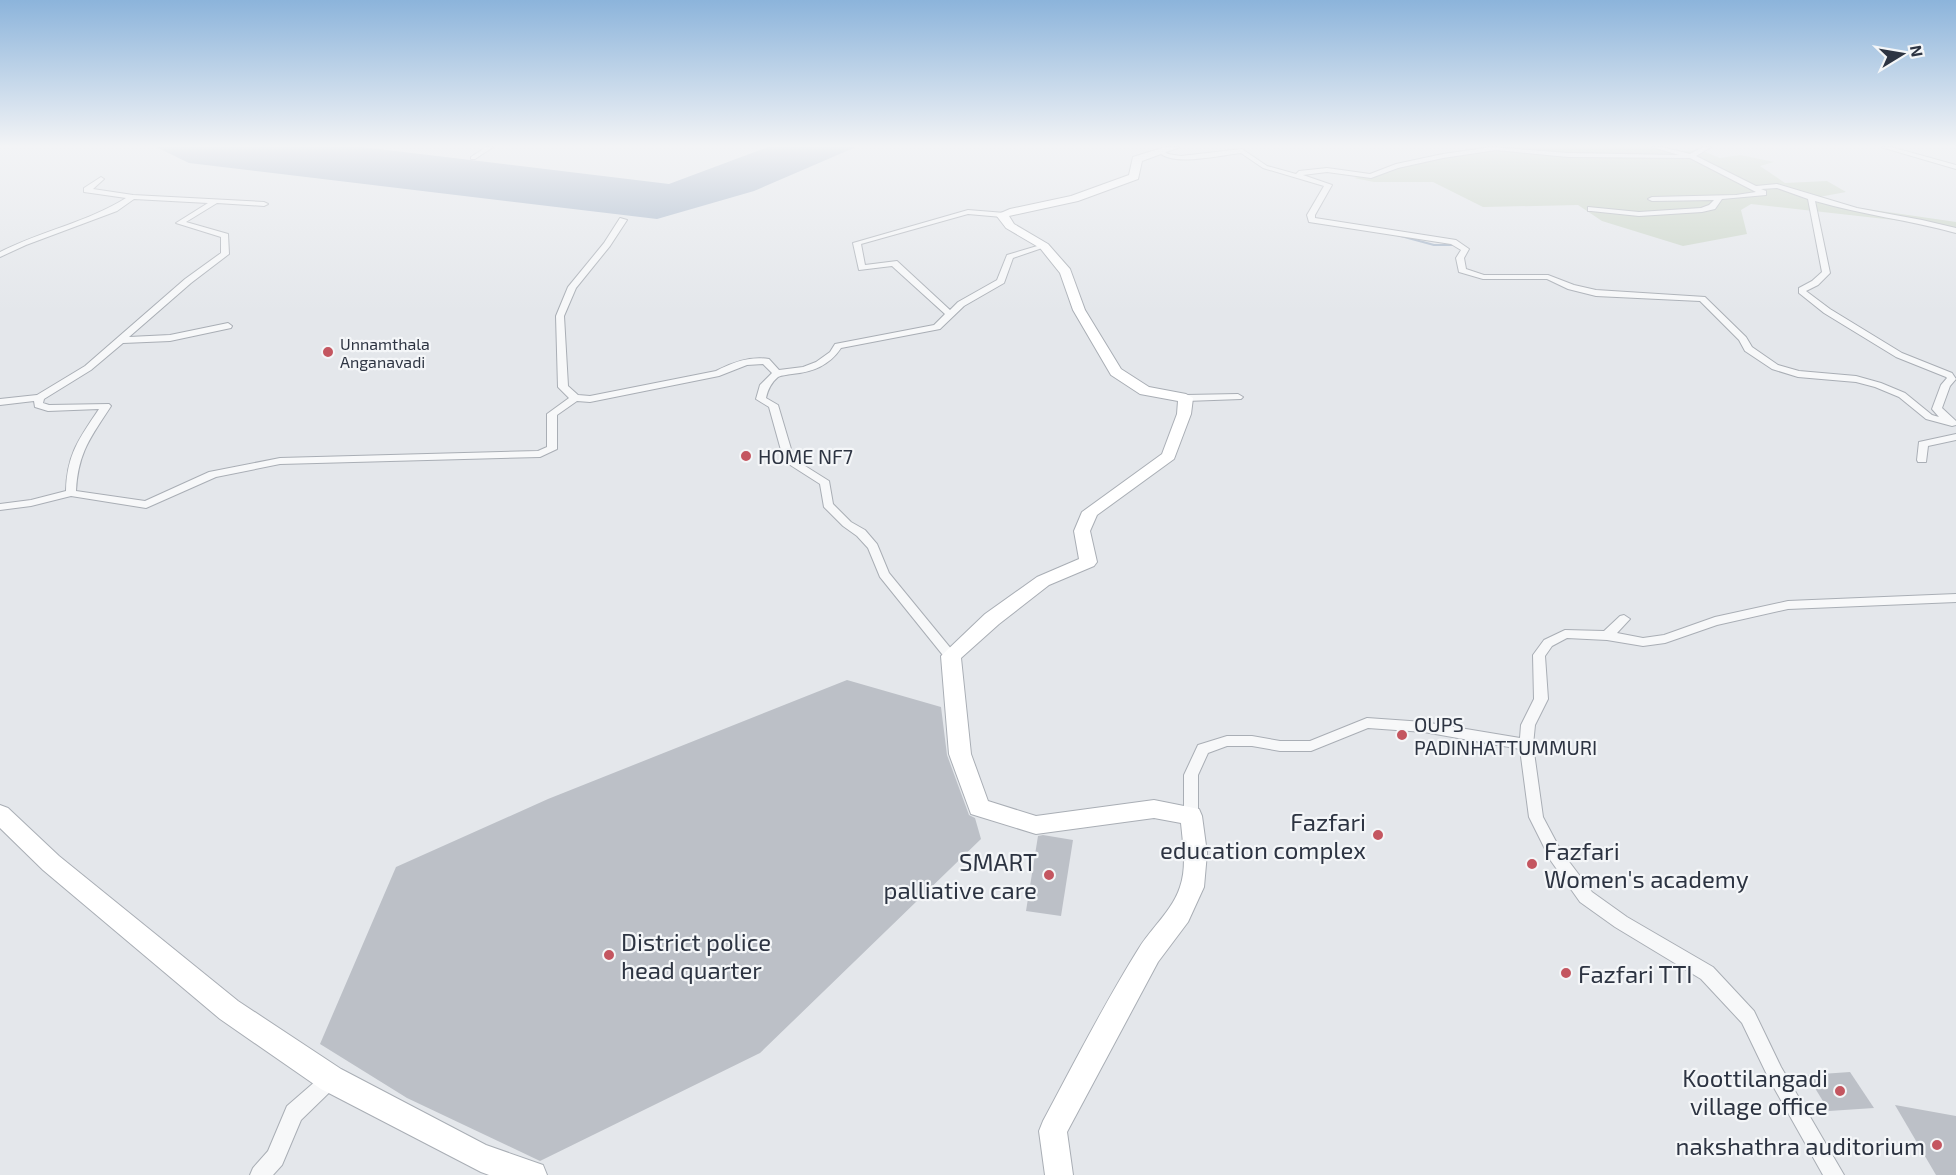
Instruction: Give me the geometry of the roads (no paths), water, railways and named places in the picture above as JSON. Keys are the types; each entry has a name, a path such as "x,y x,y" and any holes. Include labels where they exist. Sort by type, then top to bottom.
{"main road":[{"path":"1059,1175 1053,1131 1103,1035 1149,954 1179,914 1192,887 1196,853 1191,816 1154,809 1036,825 979,808 960,754 951,656 1042,581 1088,562 1082,531 1090,512 1169,456 1184,414 1186,398 1145,391 1116,372 1079,310 1066,272 1044,246 1010,226 1002,215 1060,202"},
{"path":"0,814 51,863 229,1010 331,1079 482,1158 533,1175"}],"street":[{"path":"0,255 23,243 114,209 125,202"},
{"path":"0,402 39,398 88,368 188,281 225,254 225,236 180,223 215,202"},
{"path":"229,202 264,204"},
{"path":"1318,202 1311,215 1312,220 1453,242 1465,249 1460,258 1462,270 1473,275 1548,277 1571,287 1596,293 1634,294 1672,299 1702,298 1743,339 1748,349 1775,367 1798,374 1856,379 1878,385 1902,395 1929,417 1954,424"},
{"path":"1591,209 1640,214 1702,210 1712,207 1716,202"},
{"path":"1811,202 1826,273 1815,284 1802,290 1803,293 1827,311 1899,355 1952,373 1952,378 1936,409 1954,424"},
{"path":"1830,202 1888,216 1938,224 1956,231"},
{"path":"950,314 894,263 862,268 857,243 968,212 1002,215"},
{"path":"575,398 563,387 560,316 572,286 607,244 623,220"},
{"path":"951,656 885,574 873,547 861,533 847,524 828,505 825,483 789,461 773,405 761,399 765,386 777,373 796,372 818,366 833,356 838,346 937,327 961,304 1001,280 1010,257 1044,246"},
{"path":"120,340 170,338 228,326"},
{"path":"0,507 31,503 72,493 146,504 213,474 280,461 540,454 552,449 552,414 575,398 590,399 675,380 719,373 737,364 757,360 766,361 777,373"},
{"path":"1186,398 1238,396"},
{"path":"39,398 38,405 48,408 106,406 80,446 72,469 72,493"},
{"path":"1922,460 1923,444 1956,437"},
{"path":"1834,1175 1775,1073 1748,1017 1707,973 1621,922 1586,897 1562,864 1536,817 1526,746 1528,725 1541,699 1539,655 1548,643 1566,634 1607,636 1643,642 1665,639 1715,621 1788,605 1956,598"},
{"path":"1607,636 1624,619"},
{"path":"1191,816 1191,775 1203,749 1227,741 1252,741 1280,746 1311,746 1367,723 1424,728 1526,746"},
{"path":"260,1175 275,1158 294,1113 331,1079"}],"water":[{"path":"514,202 716,202 657,219"}],"waterway":[{"path":"1397,235 1434,245 1457,245"}],"place":[{"name":"Unnamthala Anganavadi","path":"328,352"},
{"name":"HOME NF7","path":"746,456"},
{"name":"OUPS PADINHATTUMMURI","path":"1402,735"},
{"name":"Fazfari education complex","path":"1378,835"},
{"name":"Fazfari Women's academy","path":"1532,864"},
{"name":"SMART palliative care","path":"1049,875"},
{"name":"District police head quarter","path":"609,955"},
{"name":"Fazfari TTI","path":"1566,973"},
{"name":"Koottilangadi village office","path":"1840,1091"},
{"name":"nakshathra auditorium","path":"1937,1145"}]}
